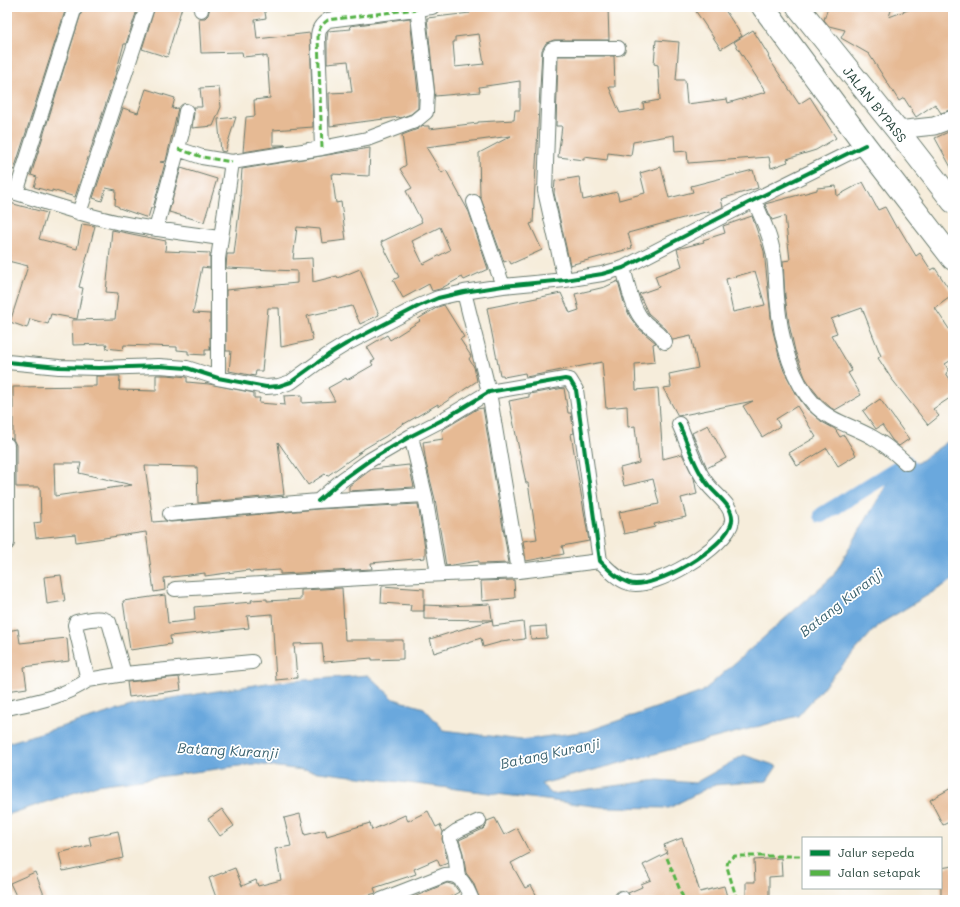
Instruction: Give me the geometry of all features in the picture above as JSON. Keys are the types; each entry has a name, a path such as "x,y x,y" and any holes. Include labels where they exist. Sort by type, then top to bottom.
{"highway":[{"path":"763,7 865,145 953,259"},
{"name":"JALAN BYPASS","path":"798,7 953,202"}],"street":[{"path":"75,7 12,192 79,213 116,222 220,238"},
{"path":"79,213 147,7"},
{"path":"322,148 318,30 322,24 328,20 432,7"},
{"path":"178,149 232,162 322,148 368,139 415,121 426,112 427,92 417,8"},
{"path":"565,280 545,192 550,53 552,49 556,48 618,48"},
{"path":"156,229 178,149 186,111"},
{"path":"897,130 934,126 953,119"},
{"path":"7,362 59,367 99,368 159,366 187,368 218,378 266,387 279,386 291,382 328,355 419,306 438,298 464,292 504,286 565,280 602,274 623,268 754,200 865,145"},
{"path":"218,378 218,259 232,162"},
{"path":"754,200 770,239 774,257 779,318 784,343 793,372 805,393 815,405 827,415 881,443 906,463"},
{"path":"474,202 504,286"},
{"path":"623,268 634,304 642,319 661,335 666,342"},
{"path":"464,292 489,392 519,571"},
{"path":"318,501 342,480 364,464 489,392 565,379 570,380 576,390 600,561 613,573 629,583 642,583 659,579 704,555 728,532 732,520 730,509 709,486 698,468 679,424"},
{"path":"411,436 425,495 438,574"},
{"path":"7,445 7,546"},
{"path":"170,514 318,501 425,495"},
{"path":"175,589 438,574 519,571 600,561"},
{"path":"88,680 75,626 76,622 101,618 106,619 109,622 124,674"},
{"path":"7,708 63,695 79,687 88,680 124,674 252,662"},
{"path":"458,877 455,854 450,836 457,831 479,821"},
{"path":"381,900 444,875 451,874 458,877 464,883 472,900"}],"water":[{"name":"Batang Kuranji","path":"953,438 953,580 878,625 798,716 541,784 552,794 658,780 695,783 744,755 777,766 767,781 713,785 669,808 602,807 254,764 97,785 7,815 7,743 141,703 267,683 368,675 394,699 424,708 444,730 521,740 588,731 702,692 833,576 887,484"}],"building":[{"path":"7,7 66,8 14,170 7,168"},
{"path":"83,7 138,7 126,44 124,44 75,197 52,190 52,192 34,187 37,177 31,175"},
{"path":"155,7 182,7 167,57 142,49"},
{"path":"210,7 264,7 266,18 255,20 257,39 310,33 313,127 273,130 273,145 286,145 243,152 246,117 255,116 254,100 270,98 267,56 243,57 242,52 201,53 199,18 205,18 208,15"},
{"path":"485,7 608,7 609,40 554,40 546,43 542,50 533,223 530,224 542,250 511,264 509,260 504,262 480,196 479,153 511,136 426,147 442,173 446,170 469,212 488,269 464,280 462,277 440,289 432,291 429,284 403,298 393,280 399,277 381,242 422,222 406,191 412,188 400,169 406,165 402,135 418,129 423,125 429,126 429,129 478,122 514,120 515,110 520,110 520,81 479,87 480,92 435,96 427,18 470,13 469,10","holes":["479,34 484,64 455,67 453,42 455,42 455,37","440,227 450,250 423,264 412,241"]},
{"path":"693,7 723,7 742,36 721,49"},
{"path":"828,7 892,7 889,17 916,7 953,7 953,109 941,113 935,104 916,117 904,98 899,101 869,54 841,38 845,30 829,26 824,20"},
{"path":"410,18 418,92 418,108 411,114 400,118 330,126 329,93 352,92 348,61 327,63 328,31 351,29 350,26"},
{"path":"753,30 769,56 768,57 799,104 810,97 836,138 816,150 787,159 788,162 771,168 769,157 688,163 687,151 675,152 674,135 633,142 631,156 608,153 607,160 584,157 584,160 558,157 562,126 556,126 558,56 614,56 615,87 609,87 620,113 644,109 643,103 660,100 658,65 654,64 656,40 679,42 676,80 685,80 687,104 727,99 728,103 766,92 734,42"},
{"path":"219,87 221,107 213,126 192,128 194,113 193,107 202,107 200,88"},
{"path":"146,89 175,98 172,109 178,108 166,161 160,162 165,163 153,208 151,208 148,218 119,208 115,205 116,190 106,188 102,201 93,198 123,108 138,113"},
{"path":"236,117 225,152 221,151 218,119"},
{"path":"953,130 953,171 935,138"},
{"path":"370,148 369,176 332,174 336,203 341,202 346,240 322,243 320,229 297,227 293,259 312,258 313,282 337,276 338,278 360,269 379,315 360,324 352,306 307,316 313,340 281,347 279,308 268,308 262,371 256,371 255,376 229,371 231,351 226,351 226,290 297,283 297,271 226,268 227,254 234,254 241,196 242,169"},
{"path":"661,167 669,198 693,192 691,186 753,170 758,188 721,199 723,207 709,213 709,211 628,233 632,248 570,265 554,193 555,181 579,177 583,200 617,192 619,200 645,193 640,173"},
{"path":"181,168 217,179 204,222 169,212"},
{"path":"863,182 878,210 885,207 896,227 898,226 916,256 920,253 931,270 935,268 953,295 935,308 953,335 953,359 945,364 949,371 946,373 953,384 953,396 933,409 939,416 928,425 891,378 878,358 881,356 862,308 831,319 837,333 831,335 852,371 848,373 861,395 835,410 831,408 820,398 805,377 795,351 785,296 783,261 790,260 785,216 772,220 765,204 817,190 817,188 836,186 837,196"},
{"path":"10,203 47,213 39,239 77,249 82,224 95,226 79,287 83,288 77,319 51,314 48,324 30,319 27,328 10,322 28,266 8,261 10,255 7,254 7,212"},
{"path":"752,216 764,251 772,327 784,371 798,397 807,409 822,422 835,429 840,437 844,435 856,455 838,466 827,448 797,466 789,453 816,437 797,406 776,419 780,426 762,437 743,406 753,401 678,416 663,388 671,387 669,374 698,368 691,336 673,340 666,329 648,313 639,294 659,287 655,276 682,266 677,249 704,242 703,240 725,233 723,226","holes":["755,271 765,305 733,312 726,279"]},
{"path":"112,230 166,241 165,251 210,253 210,268 202,267 193,313 210,314 210,350 205,350 205,355 188,354 188,351 177,350 177,347 124,345 123,350 106,348 107,344 73,345 72,320 115,319 118,293 106,292"},
{"path":"618,281 624,303 630,317 638,328 656,343 653,344 655,362 635,364 636,390 658,388 663,459 682,454 694,478 697,494 681,498 686,517 654,524 655,527 624,534 619,512 659,504 653,479 624,486 620,468 639,463 635,426 628,427 627,406 606,408 602,362 526,377 525,373 504,377 503,375 500,375 487,308 561,293 570,313 579,310 575,294 605,287"},
{"path":"444,305 464,337 460,339 471,356 469,359 474,367 477,381 438,407 438,404 404,423 386,436 357,453 361,452 327,476 325,474 308,485 278,442 284,495 198,503 197,467 145,466 153,522 171,522 319,509 418,504 425,548 425,558 371,563 372,569 280,574 280,570 250,572 249,570 205,576 205,573 164,578 165,590 154,592 146,532 76,542 75,534 36,538 34,523 41,522 40,487 16,487 16,445 13,439 13,387 96,386 96,376 120,376 119,390 156,391 156,375 167,375 187,377 187,382 209,384 254,393 254,398 260,398 259,403 285,405 284,396 302,395 302,403 335,401 328,388 346,378 347,380 373,365 371,362 375,360 367,347 387,335 390,340 420,321 418,319","holes":["54,463 81,463 79,473 132,485 55,496"]},
{"path":"564,388 568,413 571,413 574,433 571,434 589,541 562,546 564,554 526,561 523,541 537,539 528,483 526,483 509,401 529,397 529,394"},
{"path":"880,399 909,439 899,446 892,440 882,425 876,429 863,411"},
{"path":"483,408 509,563 479,564 479,561 446,566 435,499 426,463 423,442 443,439 442,430 477,409"},
{"path":"708,425 726,458 707,468 692,433"},
{"path":"409,465 414,487 349,491 349,486 372,469"},
{"path":"61,575 65,601 47,604 44,577"},
{"path":"514,580 515,598 482,601 481,581"},
{"path":"382,586 424,589 424,611 410,611 411,605 381,603"},
{"path":"342,588 345,640 403,640 403,659 372,660 372,658 324,662 322,643 294,644 297,678 276,680 272,614 247,616 249,628 170,636 171,644 130,650 123,601 165,595 168,623 195,620 194,607 252,602 251,600 267,599 267,601 301,599 301,590"},
{"path":"490,604 493,626 523,622 525,639 501,642 483,647 481,638 434,653 430,639 492,620 424,619 424,605 448,606"},
{"path":"546,626 547,638 531,639 530,627"},
{"path":"18,629 20,643 67,638 69,661 24,667 27,688 7,691 7,631"},
{"path":"179,677 181,690 129,697 127,682"},
{"path":"953,787 953,820 943,825 930,800"},
{"path":"222,809 234,826 220,836 208,819"},
{"path":"428,811 436,827 440,825 443,832 442,839 448,863 440,866 437,859 414,869 416,874 374,888 376,893 352,900 217,900 209,878 235,868 242,886 256,880 258,886 281,880 275,849 291,846 284,818 300,814 305,835 325,830 327,836 370,823 372,830 405,815 408,821"},
{"path":"495,818 504,835 517,828 530,853 511,863 525,888 531,885 539,900 480,900 473,882 466,873 463,853 459,840 483,829 486,826 487,821"},
{"path":"118,831 123,858 63,871 59,853 91,845 89,837"},
{"path":"682,838 700,892 724,886 728,900 631,900 628,893 642,887 641,884 651,880 643,865 667,853 664,845"},
{"path":"781,858 782,876 769,877 769,900 746,900 746,882 755,882 754,860"},
{"path":"953,866 953,900 941,900 942,868"},
{"path":"35,872 46,900 18,900 10,883"},
{"path":"447,883 454,885 459,892 445,900 407,900"}],"waterway":[{"path":"822,515 906,463 914,473"}],"marked path":[{"path":"322,148 318,38 320,28 328,20 417,9"},
{"path":"178,149 202,157 232,162"},
{"path":"737,900 727,867 728,861 732,858 735,856 802,856"},
{"path":"667,858 684,900"}],"cycle path":[{"path":"7,362 59,367 99,368 159,366 187,368 218,378 266,387 279,386 291,382 346,344 419,306 438,298 503,286 565,280 602,274 623,268 754,200 865,145"},
{"path":"318,501 342,480 370,460 489,392 565,379 570,380 576,390 600,561 613,574 621,579 629,583 640,584 671,574 688,565 718,543 732,521 732,516 728,506 709,486 700,472 679,424"}]}
